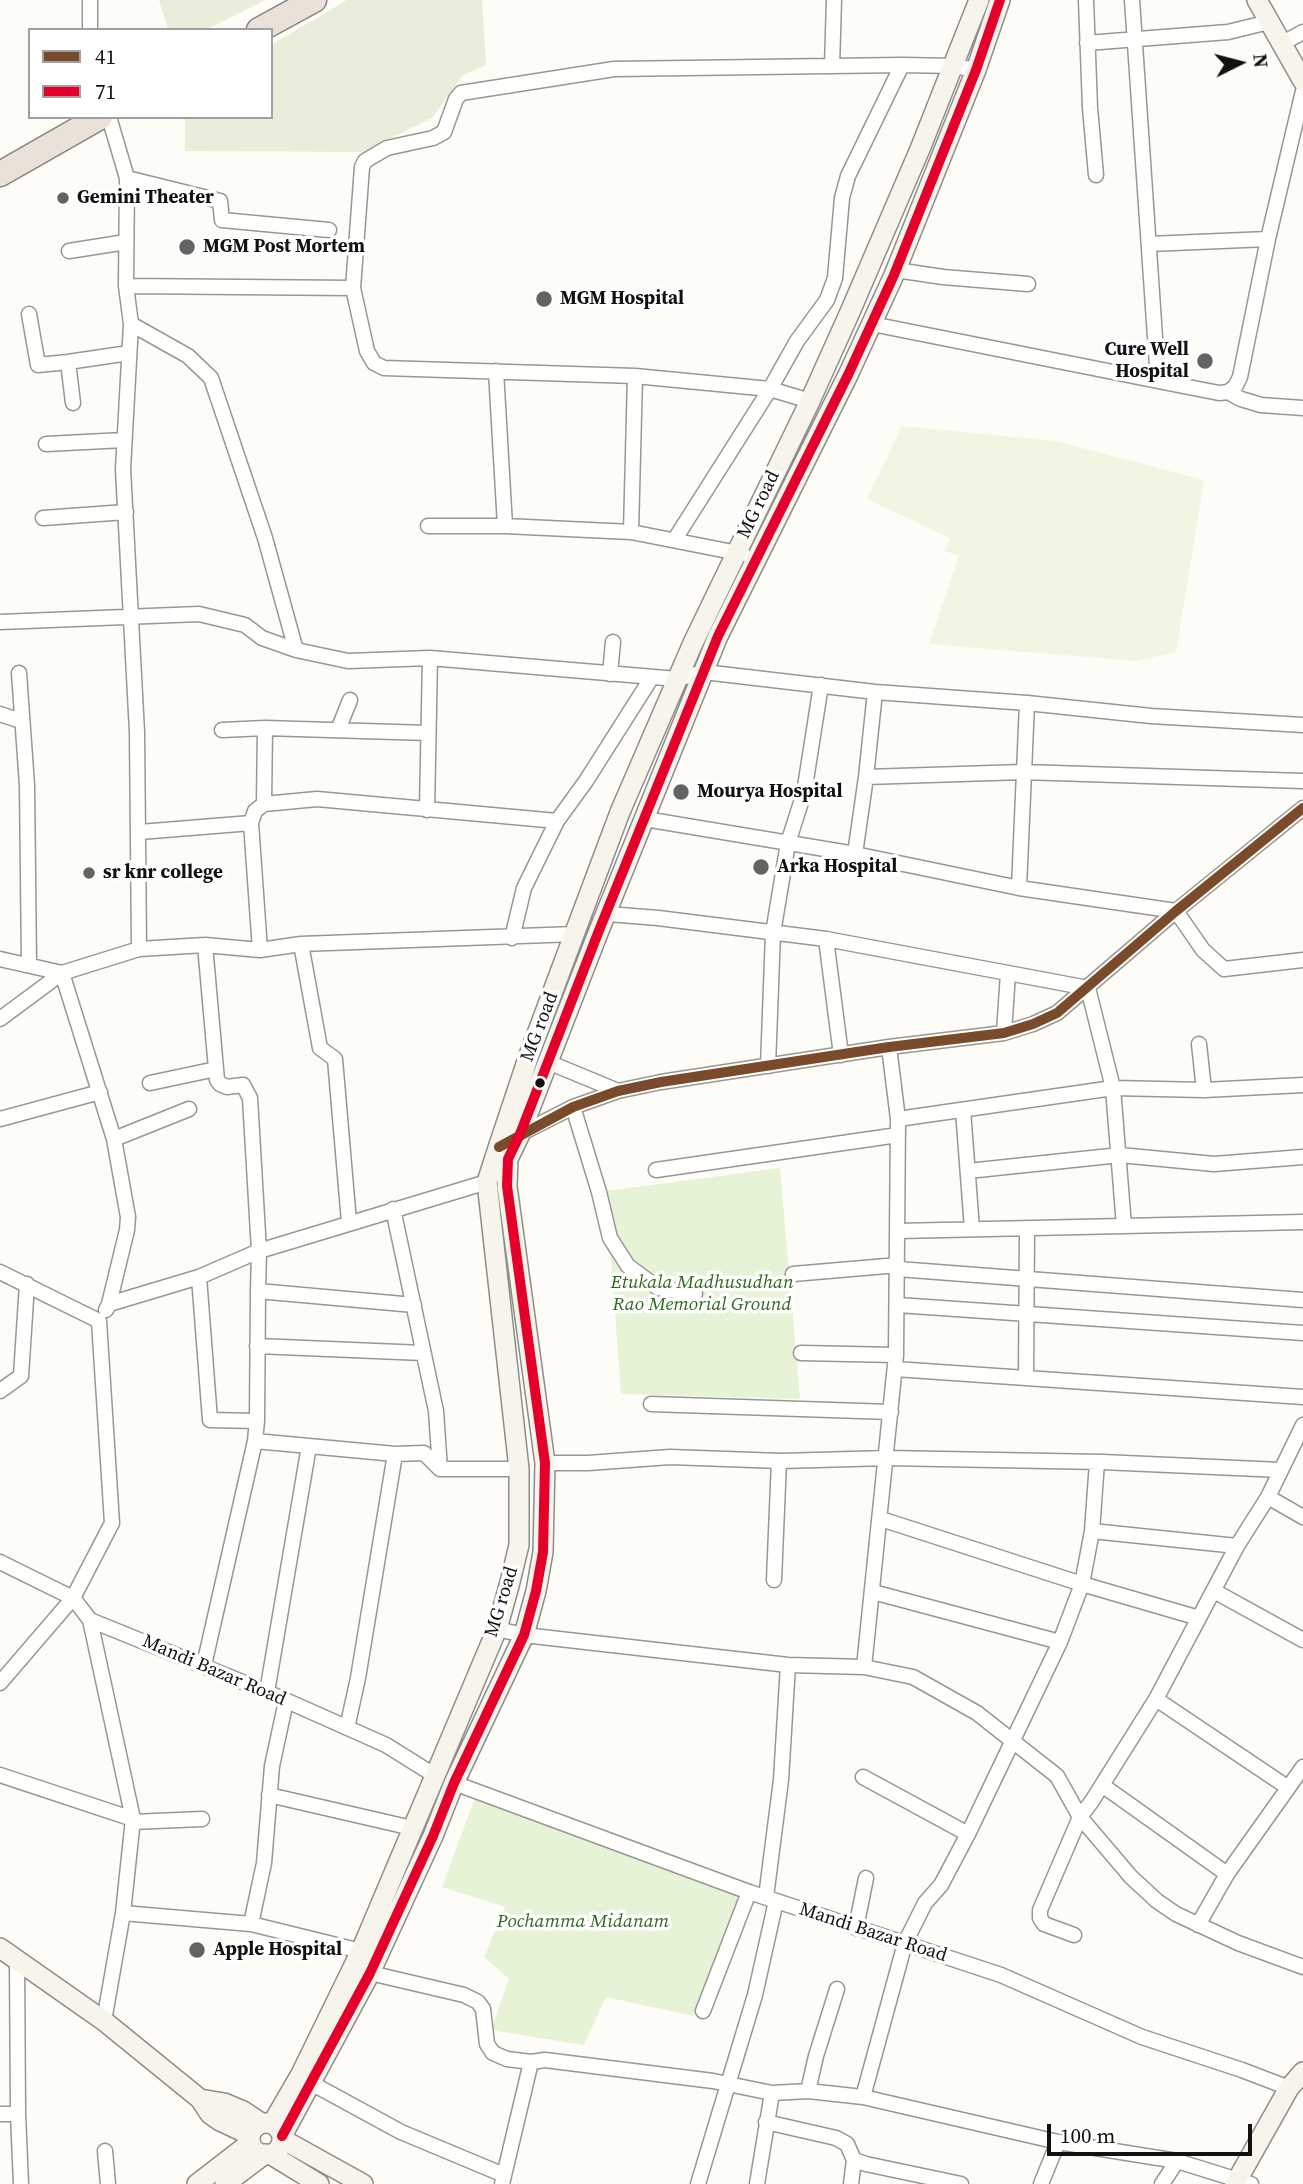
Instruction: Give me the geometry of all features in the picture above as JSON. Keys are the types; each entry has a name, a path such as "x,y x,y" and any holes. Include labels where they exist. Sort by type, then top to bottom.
{"highway":[{"path":"264,28 314,0"},
{"path":"0,174 96,119"}],"main road":[{"name":"MG road","path":"266,2139 361,1951 433,1775 497,1629 519,1545 519,1469 487,1182 529,1055 620,812 677,679 850,312 954,66 979,0"},
{"name":"MG road","path":"266,2139 311,2083 370,1973 433,1836 454,1783 524,1635 536,1591 543,1552 545,1463 506,1186 508,1159 718,636 759,558 896,270 976,69 1000,0"},
{"path":"1257,0 1303,81"},
{"path":"0,1948 104,2021 200,2099 210,2114 220,2121 363,2184"},
{"path":"1242,2182 1289,2088 1303,2072"},
{"path":"197,2184 266,2139"},
{"path":"225,2184 266,2139"},
{"path":"266,2139 319,2184"}],"street":[{"path":"90,0 90,28"},
{"path":"832,66 834,0"},
{"path":"1086,0 1090,108 1096,175"},
{"path":"1132,0 1158,382"},
{"path":"1087,43 1228,32 1269,22"},
{"path":"1283,43 1303,32"},
{"path":"676,539 797,341 827,300 836,267 842,198 848,176 901,65"},
{"path":"810,401 770,388 635,376 384,368 374,363 367,352 353,288 362,167 365,161 387,148 433,138 444,132 456,99 461,93 614,69 901,65 976,69"},
{"path":"1228,392 1235,387 1240,377 1268,239 1303,91"},
{"path":"110,119 127,178 126,286 131,324 123,469 140,832 139,949"},
{"path":"127,178 220,201 222,220 329,230"},
{"path":"1149,244 1268,239"},
{"path":"69,251 125,242"},
{"path":"896,270 955,279 1028,284"},
{"path":"126,286 353,288"},
{"path":"29,314 38,365 130,353"},
{"path":"131,324 188,356 211,378 265,538 296,650"},
{"path":"872,324 1158,382 1219,393 1228,392 1261,405 1303,408"},
{"path":"68,362 73,403"},
{"path":"496,371 505,526"},
{"path":"631,532 635,376"},
{"path":"46,444 124,440"},
{"path":"43,518 125,512"},
{"path":"428,526 505,526 631,532 759,558"},
{"path":"0,622 199,614 245,625 262,638 296,650 348,661 430,658 677,679 704,672 875,692 1027,703 1151,716 1303,725"},
{"path":"610,674 613,642"},
{"path":"427,810 430,658"},
{"path":"19,673 27,785 29,965"},
{"path":"512,937 524,888 557,821 586,781 652,677"},
{"path":"768,1066 773,933 788,843 804,793 821,685"},
{"path":"855,854 875,692"},
{"path":"338,730 350,700"},
{"path":"1019,888 1027,703"},
{"path":"0,714 21,721"},
{"path":"222,730 265,728 428,733"},
{"path":"264,804 265,728"},
{"path":"866,777 1023,772 1303,781"},
{"path":"260,950 251,823 256,811 264,804 317,799 557,821"},
{"path":"498,1148 573,1107 618,1091 889,1047 1004,1032 1033,1024 1057,1013 1175,911 1303,808"},
{"path":"645,819 855,854 1019,888 1175,911 1203,950 1224,969 1303,960"},
{"path":"140,832 251,823"},
{"path":"608,914 826,939 1088,988"},
{"path":"0,1019 62,973 139,949 205,945 260,950 301,944 575,934"},
{"path":"826,939 841,1055"},
{"path":"301,944 320,1048 335,1059 349,1222"},
{"path":"204,1665 257,1421 259,1251 250,1098 243,1085 227,1087 220,1084 216,1069 205,945"},
{"path":"0,959 62,973"},
{"path":"0,1683 74,1598 112,1522 99,1321 109,1304 128,1217 114,1139 62,973"},
{"path":"1004,1032 1008,973"},
{"path":"1088,988 1113,1088 1124,1226"},
{"path":"1199,1044 1204,1090"},
{"path":"864,1668 896,1362 898,1119 889,1047"},
{"path":"548,1062 618,1091"},
{"path":"150,1083 216,1069"},
{"path":"898,1119 1113,1088 1204,1090 1303,1085"},
{"path":"0,1119 100,1092"},
{"path":"573,1107 610,1238 628,1266 658,1288 695,1294"},
{"path":"114,1139 189,1109"},
{"path":"963,1110 972,1229"},
{"path":"656,1170 898,1135"},
{"path":"968,1171 1120,1155 1214,1164 1303,1157"},
{"path":"109,1304 199,1277 259,1251 487,1182"},
{"path":"393,1209 436,1410 440,1469"},
{"path":"898,1231 1303,1222"},
{"path":"1026,1378 1027,1228"},
{"path":"793,1274 898,1267 1303,1300"},
{"path":"0,1272 99,1321"},
{"path":"199,1277 211,1420 257,1421"},
{"path":"0,1391 21,1376 27,1284"},
{"path":"258,1291 414,1305"},
{"path":"898,1305 1303,1333"},
{"path":"257,1346 423,1353"},
{"path":"801,1353 1026,1378 1303,1397"},
{"path":"651,1405 891,1412"},
{"path":"1074,1935 1044,1924 1040,1913 1080,1817 1156,1699 1237,1546 1268,1497 1303,1425"},
{"path":"254,1441 395,1454 424,1453 440,1469 519,1469"},
{"path":"267,1692 309,1446"},
{"path":"347,1728 358,1678 395,1454"},
{"path":"545,1463 670,1457 779,1461 887,1458 1097,1462 1281,1470"},
{"path":"774,1580 779,1461"},
{"path":"863,2097 905,1943 925,1903 941,1885 968,1835 1060,1642 1082,1584 1092,1531 1097,1462"},
{"path":"1268,1497 1303,1517"},
{"path":"881,1519 1082,1584 1199,1618"},
{"path":"1092,1531 1237,1546"},
{"path":"0,1562 74,1598 90,1620 132,1821 123,1913 104,2021"},
{"path":"1214,1591 1303,1640"},
{"path":"873,1592 1060,1642"},
{"name":"Mandi Bazar Road","path":"90,1620 204,1665 386,1745 433,1775"},
{"path":"497,1629 524,1635 788,1665 864,1668 913,1677 977,1713 1057,1776 1080,1817 1131,1877 1157,1901 1198,1925 1303,1967"},
{"path":"698,2184 730,2086 755,1995 771,1899 788,1665"},
{"path":"1156,1699 1287,1787"},
{"path":"251,1924 264,1863 272,1766 286,1701"},
{"path":"1198,1925 1227,1874 1303,1766"},
{"path":"0,1775 132,1821 202,1819"},
{"path":"863,1777 968,1835"},
{"name":"Mandi Bazar Road","path":"454,1783 749,1892 1002,1975 1142,2037 1289,2088"},
{"path":"1102,1785 1227,1874"},
{"path":"269,1795 412,1828"},
{"path":"856,1928 866,1878"},
{"path":"703,2011 749,1892"},
{"path":"123,1913 251,1924 361,1951"},
{"path":"17,1959 21,2184"},
{"path":"370,1973 464,1995 478,2002 483,2009 487,2044 493,2053 507,2059 531,2062 545,2060 713,2081 772,2093 808,2091 863,2097 1058,2142 1177,2161 1242,2182"},
{"path":"808,2091 837,1989"},
{"path":"311,2083 401,2132 503,2180 531,2062"},
{"path":"757,2184 772,2093"},
{"path":"0,2115 18,2114"},
{"path":"766,2122 836,2138 847,2144 854,2160 851,2184"},
{"path":"1041,2184 1058,2142"},
{"path":"105,2151 108,2184"},
{"path":"854,2160 961,2184"},
{"path":"1163,2184 1177,2161"}],"green space":[{"path":"159,0 265,0 209,28 167,28"},
{"path":"347,0 482,0 486,65 462,76 432,118 387,140 370,152 185,151 185,119 273,119 273,44"},
{"path":"902,426 1055,441 1204,480 1176,652 1137,661 929,644 959,556 945,551 950,538 867,499"},
{"name":"Etukala Madhusudhan Rao Memorial Ground","path":"780,1168 800,1399 621,1394 606,1191"},
{"name":"Pochamma Midanam","path":"476,1795 745,1898 694,2016 606,1997 584,2045 491,2030 509,1979 484,1957 505,1907 442,1887"}],"transit line":[{"name":"71","path":"282,2136 370,1973 433,1836 454,1783 524,1635 536,1591 543,1552 545,1463 507,1186 508,1159 718,636 848,375 894,275 976,70 1000,0"},
{"name":"41","path":"499,1147 573,1107 618,1091 889,1047 1004,1033 1033,1024 1057,1013 1176,911 1303,808"}],"place":[{"name":"Gemini Theater","path":"63,198"},
{"name":"MGM Post Mortem","path":"187,247"},
{"name":"MGM Hospital","path":"544,299"},
{"name":"Cure Well Hospital","path":"1205,361"},
{"name":"Mourya Hospital","path":"681,792"},
{"name":"Arka Hospital","path":"761,867"},
{"name":"sr knr college","path":"89,873"},
{"name":"Apple Hospital","path":"197,1950"}]}
